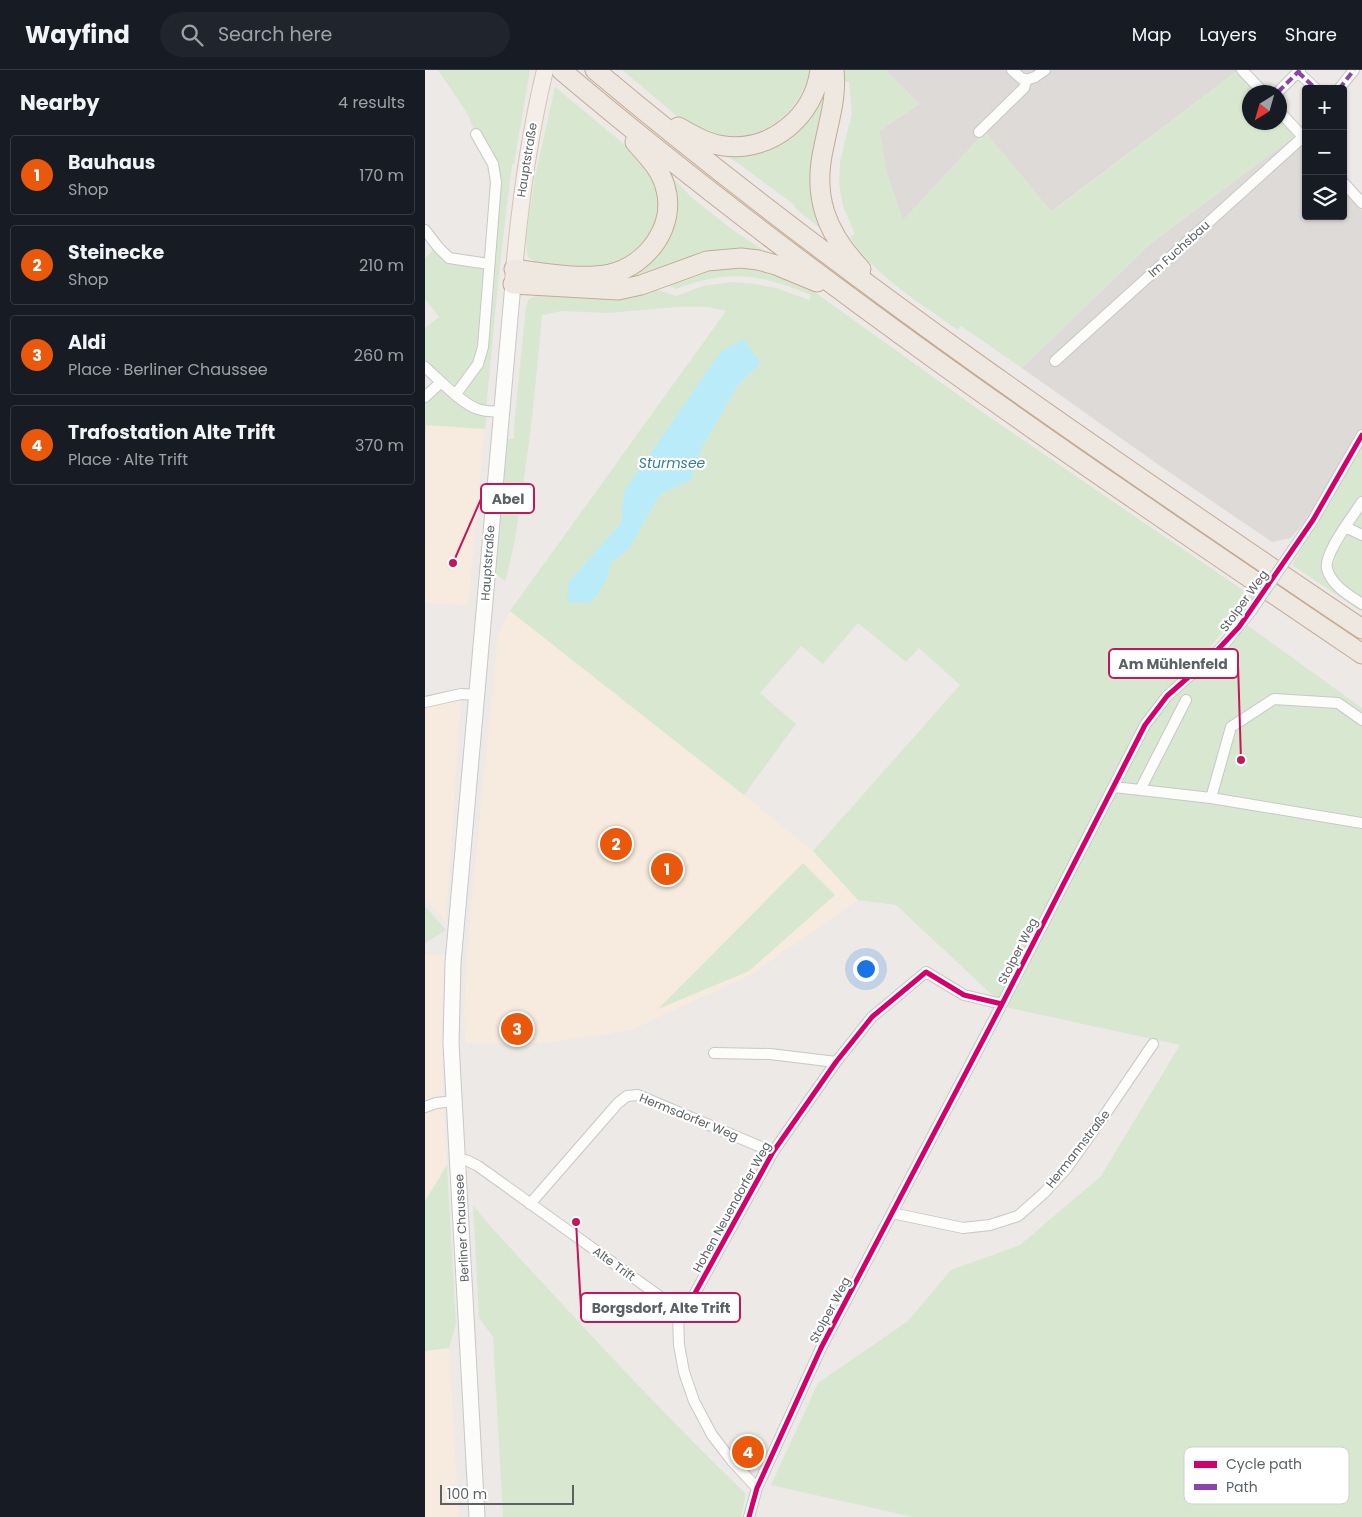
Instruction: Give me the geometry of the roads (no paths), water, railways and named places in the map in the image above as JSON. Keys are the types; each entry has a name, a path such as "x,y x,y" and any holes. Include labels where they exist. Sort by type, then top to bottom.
{"highway":[{"path":"561,70 771,238 884,322 1121,491 1362,654"},
{"path":"595,70 724,175 905,312 1014,390 1362,629"},
{"path":"625,94 702,140 725,146 749,145 761,143 775,137 797,120 814,94 820,70"},
{"path":"835,70 834,102 820,168 820,188 825,214 833,233 846,252 905,312"},
{"path":"513,277 610,274 631,266 641,259 658,239 667,210 667,195 662,179 653,163 601,103"},
{"path":"513,277 618,290 641,285 707,261 741,258 776,265 817,282 884,322"}],"main road":[{"name":"Hauptstraße","path":"456,938 470,764 478,695 488,551 521,197 537,104 545,70"},
{"name":"Berliner Chaussee","path":"456,938 451,1044 477,1517"}],"street":[{"path":"1012,70 1026,80 1035,77 1045,70"},
{"path":"1242,70 1256,85"},
{"path":"1342,85 1354,70"},
{"path":"1285,85 1299,71 1311,85"},
{"path":"979,132 1024,88 1026,80"},
{"path":"1287,120 1302,137"},
{"name":"Hauptstraße","path":"456,394 473,372 482,354 485,339 496,175 493,164 476,134"},
{"name":"Im Fuchsbau","path":"1055,362 1302,141"},
{"path":"1347,186 1362,203"},
{"path":"425,230 437,247 449,258 489,264"},
{"path":"425,367 441,382 477,409 502,412"},
{"path":"425,397 441,382"},
{"name":"Stolper Weg","path":"749,1517 757,1488 821,1348 1002,1004 1145,726 1160,704 1175,687 1201,667 1221,648 1251,611 1313,520 1362,437"},
{"path":"1362,502 1345,527 1326,564 1328,572 1339,587 1362,604"},
{"path":"1345,527 1362,536"},
{"path":"425,702 461,694 478,695"},
{"path":"1211,798 1231,727 1274,699 1338,703 1362,720"},
{"path":"1140,790 1186,700"},
{"path":"1114,787 1211,798 1362,823"},
{"name":"Hohen Neuendorfer Weg","path":"678,1315 689,1304 773,1152 836,1062 873,1017 926,972 964,995 1002,1004"},
{"name":"Hermannstraße","path":"892,1213 963,1228 990,1224 1018,1216 1044,1193 1066,1169 1153,1044"},
{"path":"714,1053 770,1054 836,1062"},
{"name":"Hermsdorfer Weg","path":"530,1204 618,1103 627,1096 638,1095 773,1152"},
{"path":"425,1107 436,1103 455,1101"},
{"name":"Alte Trift","path":"458,1160 470,1162 530,1204 669,1303 678,1315"},
{"path":"678,1315 679,1345 684,1372 694,1401 712,1435 732,1461 757,1488"}],"water":[{"name":"Sturmsee","path":"743,339 761,363 738,385 701,449 691,480 660,494 629,549 611,563 606,580 591,603 567,602 568,583 621,523 624,491 721,351"}],"place":[{"name":"Abel","path":"453,563"},
{"name":"Am Mühlenfeld","path":"1241,760"},
{"name":"Steinecke","path":"616,844"},
{"name":"Bauhaus","path":"667,869"},
{"name":"Aldi","path":"517,1029"},
{"name":"Borgsdorf, Alte Trift","path":"576,1222"},
{"name":"Trafostation Alte Trift","path":"748,1452"}]}
